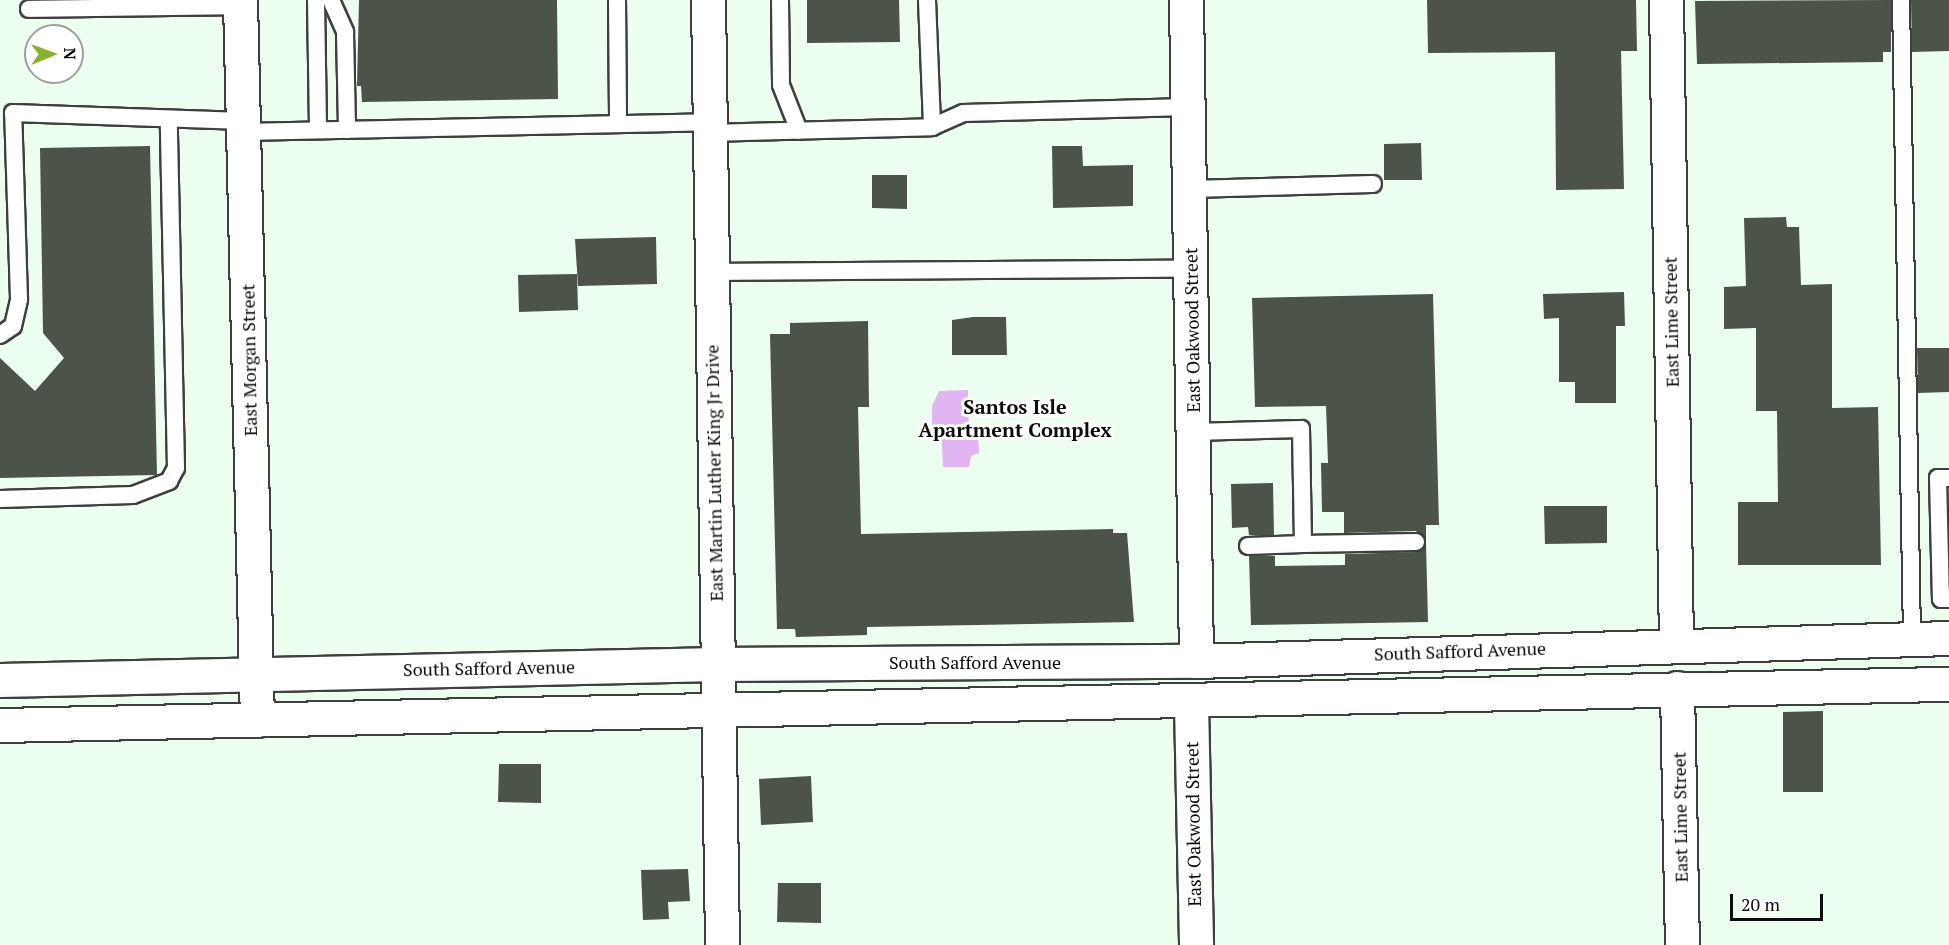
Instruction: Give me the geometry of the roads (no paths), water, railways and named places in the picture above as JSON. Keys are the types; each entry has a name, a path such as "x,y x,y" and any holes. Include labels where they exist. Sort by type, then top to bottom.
{"street":[{"name":"East Martin Luther King Jr Drive","path":"708,0 722,945"},
{"name":"East Oakwood Street","path":"1186,0 1196,661"},
{"name":"East Lime Street","path":"1666,0 1676,643"},
{"name":"East Morgan Street","path":"240,3 257,720"},
{"name":"South Safford Avenue","path":"0,680 256,672 717,664 1196,661 1676,643 1949,638"},
{"path":"0,725 717,707 1191,703 1677,688 1949,684"},
{"name":"East Lime Street","path":"1677,688 1683,945"},
{"name":"East Oakwood Street","path":"1191,703 1196,945"}],"lane":[{"path":"316,0 318,130"},
{"path":"331,0 345,32 347,130"},
{"path":"616,0 618,124"},
{"path":"780,0 781,85 799,131"},
{"path":"927,0 932,127"},
{"path":"1901,0 1912,639"},
{"path":"29,9 49,5 240,3"},
{"path":"0,335 13,326 19,299 7,111 318,130 618,124 799,131 932,127 963,113 1188,107"},
{"path":"0,499 133,495 169,481 176,468 169,122"},
{"path":"1190,189 1373,184"},
{"path":"712,272 1191,269"},
{"path":"1193,432 1301,429 1303,544"},
{"path":"1949,478 1938,478 1941,599 1949,599"},
{"path":"1248,546 1416,542"}],"district":[{"name":"Santos Isle Apartment Complex","path":"1015,418"}]}
